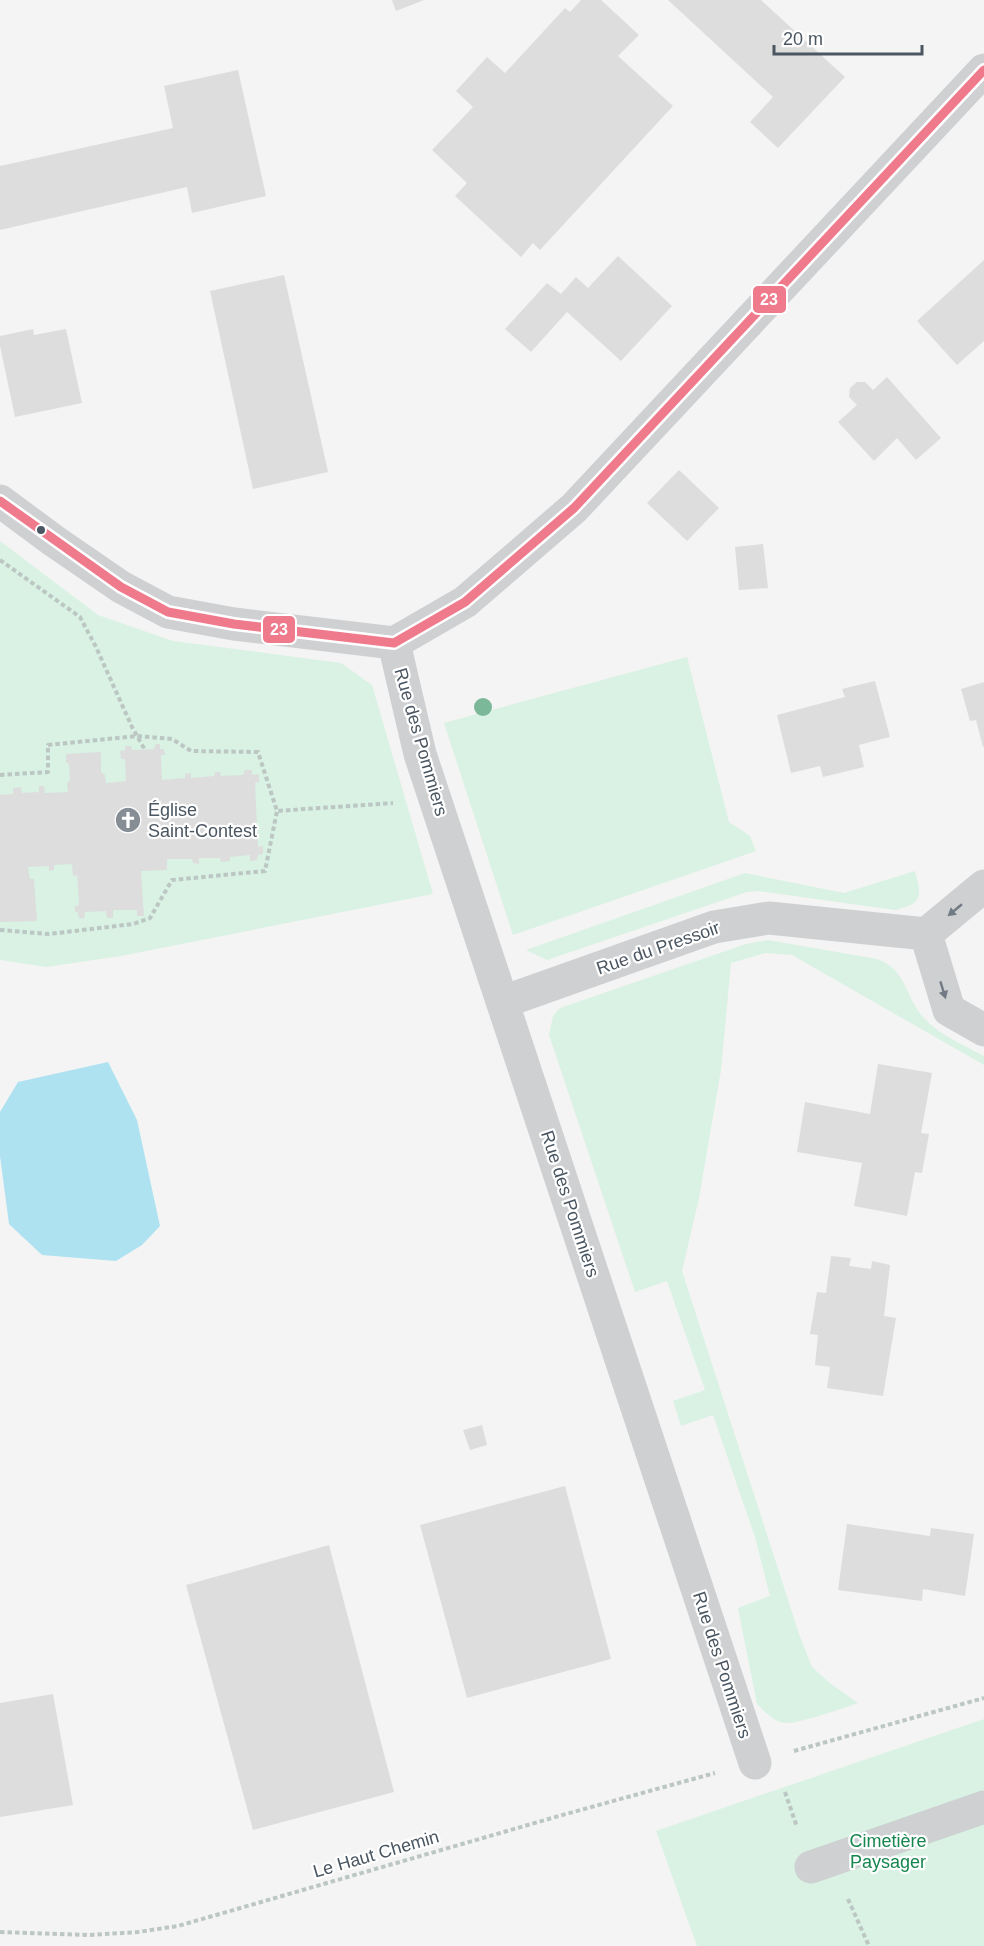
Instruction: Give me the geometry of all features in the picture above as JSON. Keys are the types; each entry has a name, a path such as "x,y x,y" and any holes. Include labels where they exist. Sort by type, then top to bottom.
{"street":[{"path":"0,501 121,587 168,612 234,624 394,643 465,602 574,508 984,70"},
{"name":"Rue des Pommiers","path":"394,643 420,754 755,1763"},
{"path":"984,886 926,934 949,1010 984,1030"},
{"name":"Rue du Pressoir","path":"503,1002 714,927 769,918 926,934"},
{"path":"811,1867 984,1807"}],"path":[{"path":"0,560 80,617 145,750"},
{"path":"0,775 48,772 48,745 137,736 172,739 191,751 258,752 277,811 265,871 172,880 150,918 133,924 50,934 0,930"},
{"path":"277,811 435,800"},
{"path":"843,1737 984,1698"},
{"name":"Le Haut Chemin","path":"0,1932 90,1935 138,1932 178,1926 566,1814 755,1763"}],"green space":[{"path":"0,541 98,615 173,641 341,663 372,685 433,894 121,956 46,967 0,960"},
{"path":"687,657 729,822 750,836 756,851 513,935 444,723"},
{"path":"915,871 919,887 918,898 911,905 895,910 759,891 747,892 547,960 526,950 745,873 844,893"},
{"path":"768,940 877,959 887,964 901,978 918,1011 931,1025 953,1040 984,1056 984,1065 792,955 765,953 731,963 721,1070 699,1198 682,1271 799,1634 812,1667 858,1703 792,1723 781,1722 773,1718 757,1704 738,1608 770,1596 755,1537 713,1415 681,1426 673,1401 705,1390 667,1281 635,1292 549,1035 553,1016 560,1008 746,944"},
{"name":"Cimetière Paysager","path":"984,1719 984,1946 697,1946 656,1831"}],"water":[{"path":"108,1062 137,1120 160,1226 142,1245 116,1261 42,1255 9,1224 0,1156 0,1112 18,1082"}],"building":[{"path":"392,0 424,0 396,11"},
{"path":"581,0 601,0 639,35 618,56 673,106 540,250 533,243 521,257 455,196 467,183 432,150 473,107 456,91 487,57 505,73 565,8 570,12"},
{"path":"668,0 761,0 845,77 778,148 750,122 773,97"},
{"path":"238,70 266,196 192,213 187,187 0,230 0,166 173,128 164,86"},
{"path":"618,256 672,306 621,361 567,312 531,352 505,329 547,283 561,294 576,277 588,288"},
{"path":"984,260 984,341 957,365 917,321"},
{"path":"284,275 328,472 253,489 210,291"},
{"path":"33,329 34,335 66,329 82,403 15,417 0,346 0,336"},
{"path":"887,377 941,438 916,460 897,438 874,461 838,422 857,405 849,397 850,388 857,382 865,382 873,390"},
{"path":"679,470 719,508 687,541 647,503"},
{"path":"763,544 768,588 739,590 735,547"},
{"path":"875,681 890,737 859,745 864,767 823,777 820,766 791,773 777,715 845,697 842,689"},
{"path":"984,682 983,747 976,720 970,721 961,689"},
{"name":"Église Saint-Contest","path":"156,744 160,744 160,749 164,749 165,755 161,755 162,780 185,778 185,774 191,773 191,778 214,776 215,772 220,772 221,776 243,775 245,770 252,770 252,775 259,774 259,782 255,783 258,847 263,846 263,854 258,855 257,860 250,861 250,855 230,857 230,861 221,862 220,858 199,858 199,864 193,863 192,859 167,859 167,870 141,871 144,916 137,916 137,910 113,910 113,918 107,918 106,911 85,912 84,919 79,918 78,912 75,912 75,906 79,905 77,875 73,876 72,864 54,865 54,870 49,871 49,866 28,867 30,879 34,879 37,921 0,922 0,795 13,794 13,788 21,787 22,793 39,792 39,786 44,786 45,793 68,792 67,783 70,781 66,754 101,752 101,772 105,775 106,783 126,781 125,759 121,759 120,751 125,750 125,746 131,746 132,750 154,749"},
{"path":"878,1064 932,1073 921,1133 929,1134 922,1173 915,1172 907,1216 854,1206 862,1163 797,1152 805,1102 870,1114"},
{"path":"831,1256 851,1258 849,1266 871,1269 872,1261 890,1265 884,1316 896,1318 883,1396 827,1388 830,1367 815,1365 818,1335 810,1334 817,1292 826,1293"},
{"path":"482,1425 487,1445 470,1450 463,1430"},
{"path":"565,1486 611,1659 467,1698 420,1525"},
{"path":"847,1524 930,1536 931,1528 974,1534 965,1596 923,1589 922,1601 838,1590"},
{"path":"329,1545 394,1792 253,1830 186,1585"},
{"path":"53,1694 73,1805 0,1817 0,1703"}],"transit line":[{"name":"23","path":"0,501 121,587 168,612 234,624 394,643 465,602 574,508 984,70"}],"place":[{"name":"Église Saint-Contest","path":"128,820"}]}
